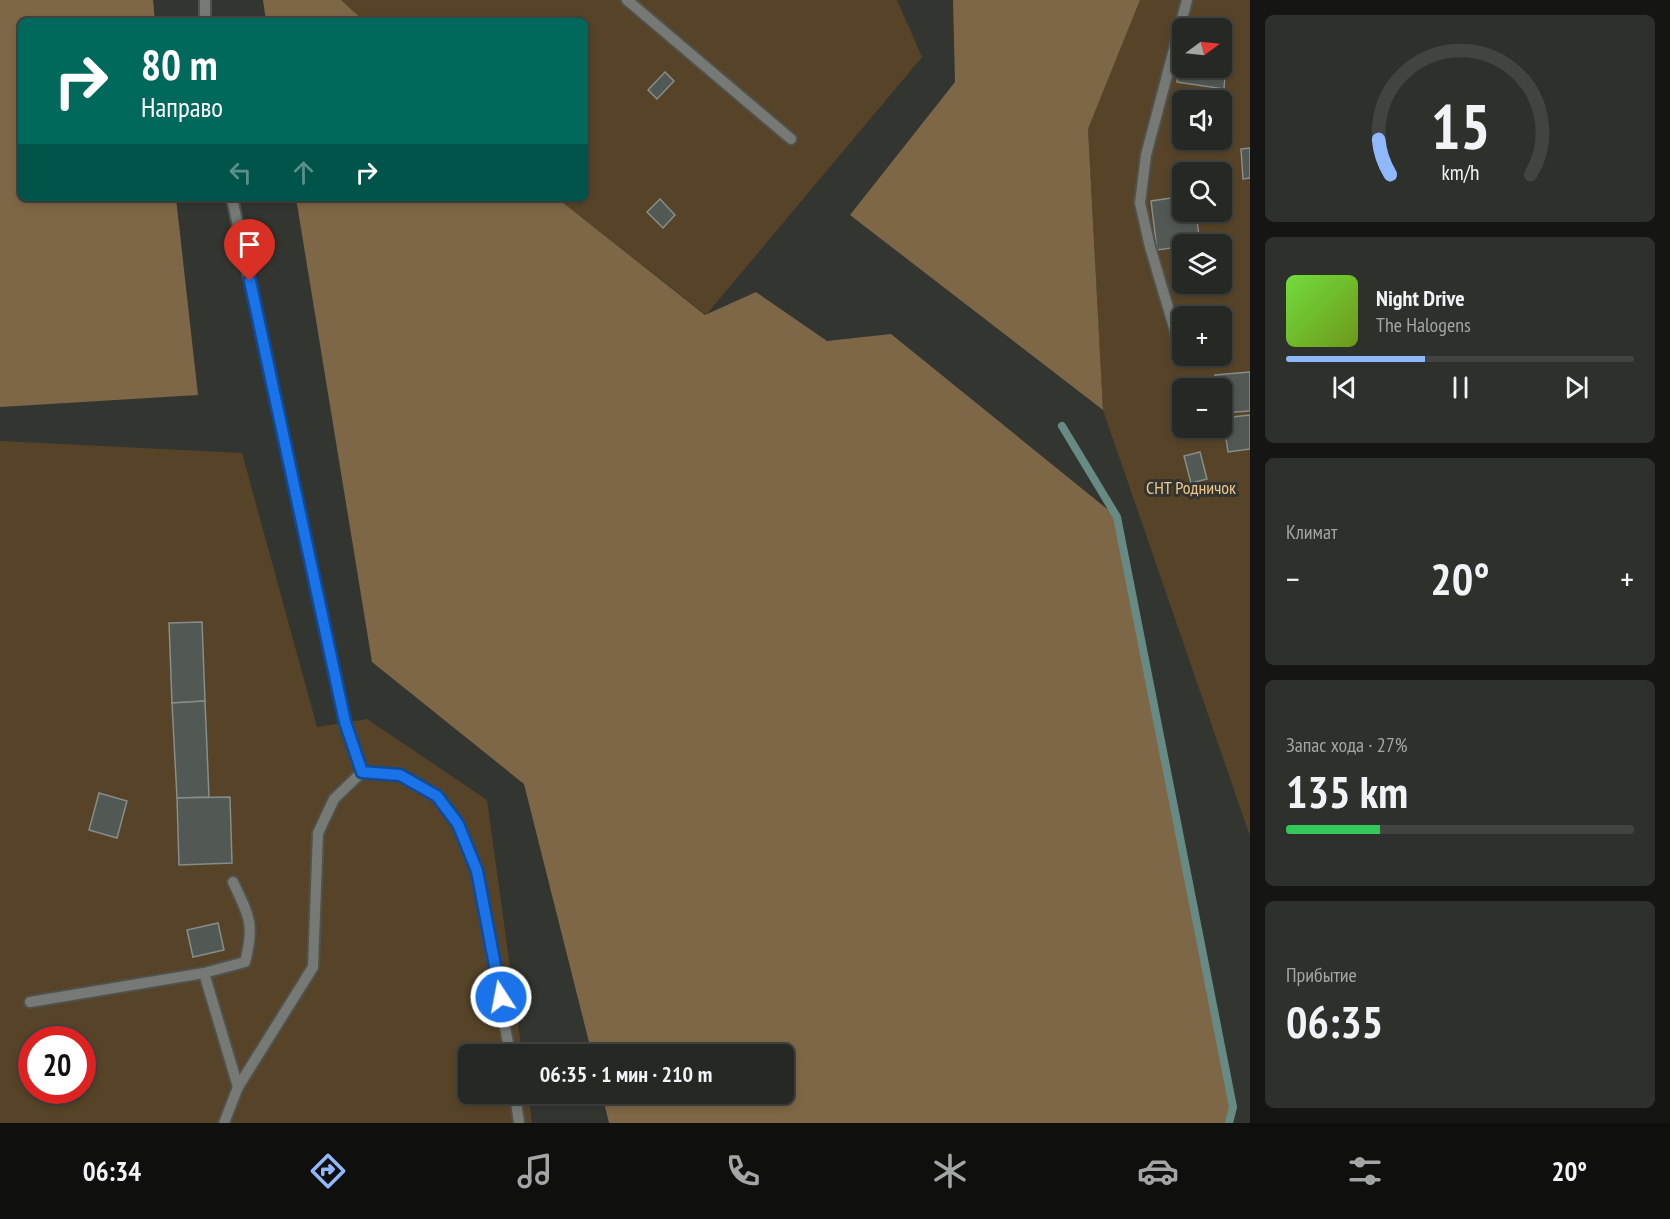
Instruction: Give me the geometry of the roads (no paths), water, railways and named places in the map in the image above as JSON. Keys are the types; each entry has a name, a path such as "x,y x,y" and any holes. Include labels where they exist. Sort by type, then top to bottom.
{"lane":[{"path":"205,0 205,18"},
{"path":"627,0 791,139"},
{"path":"1172,321 1150,247 1140,203 1146,155 1187,0"},
{"path":"233,201 345,722 362,772"},
{"path":"224,1123 238,1087 313,968 318,833 334,799 362,772 400,775 437,796 458,824 477,871 508,1044"},
{"path":"30,1002 204,973 245,962 252,935 248,914 233,882"},
{"path":"204,973 238,1087"},
{"path":"516,1104 519,1123"}],"waterway":[{"path":"1062,426 1117,517 1233,1107 1229,1123"}],"park label":[{"name":"СНТ Родничок","path":"1191,487"}]}
